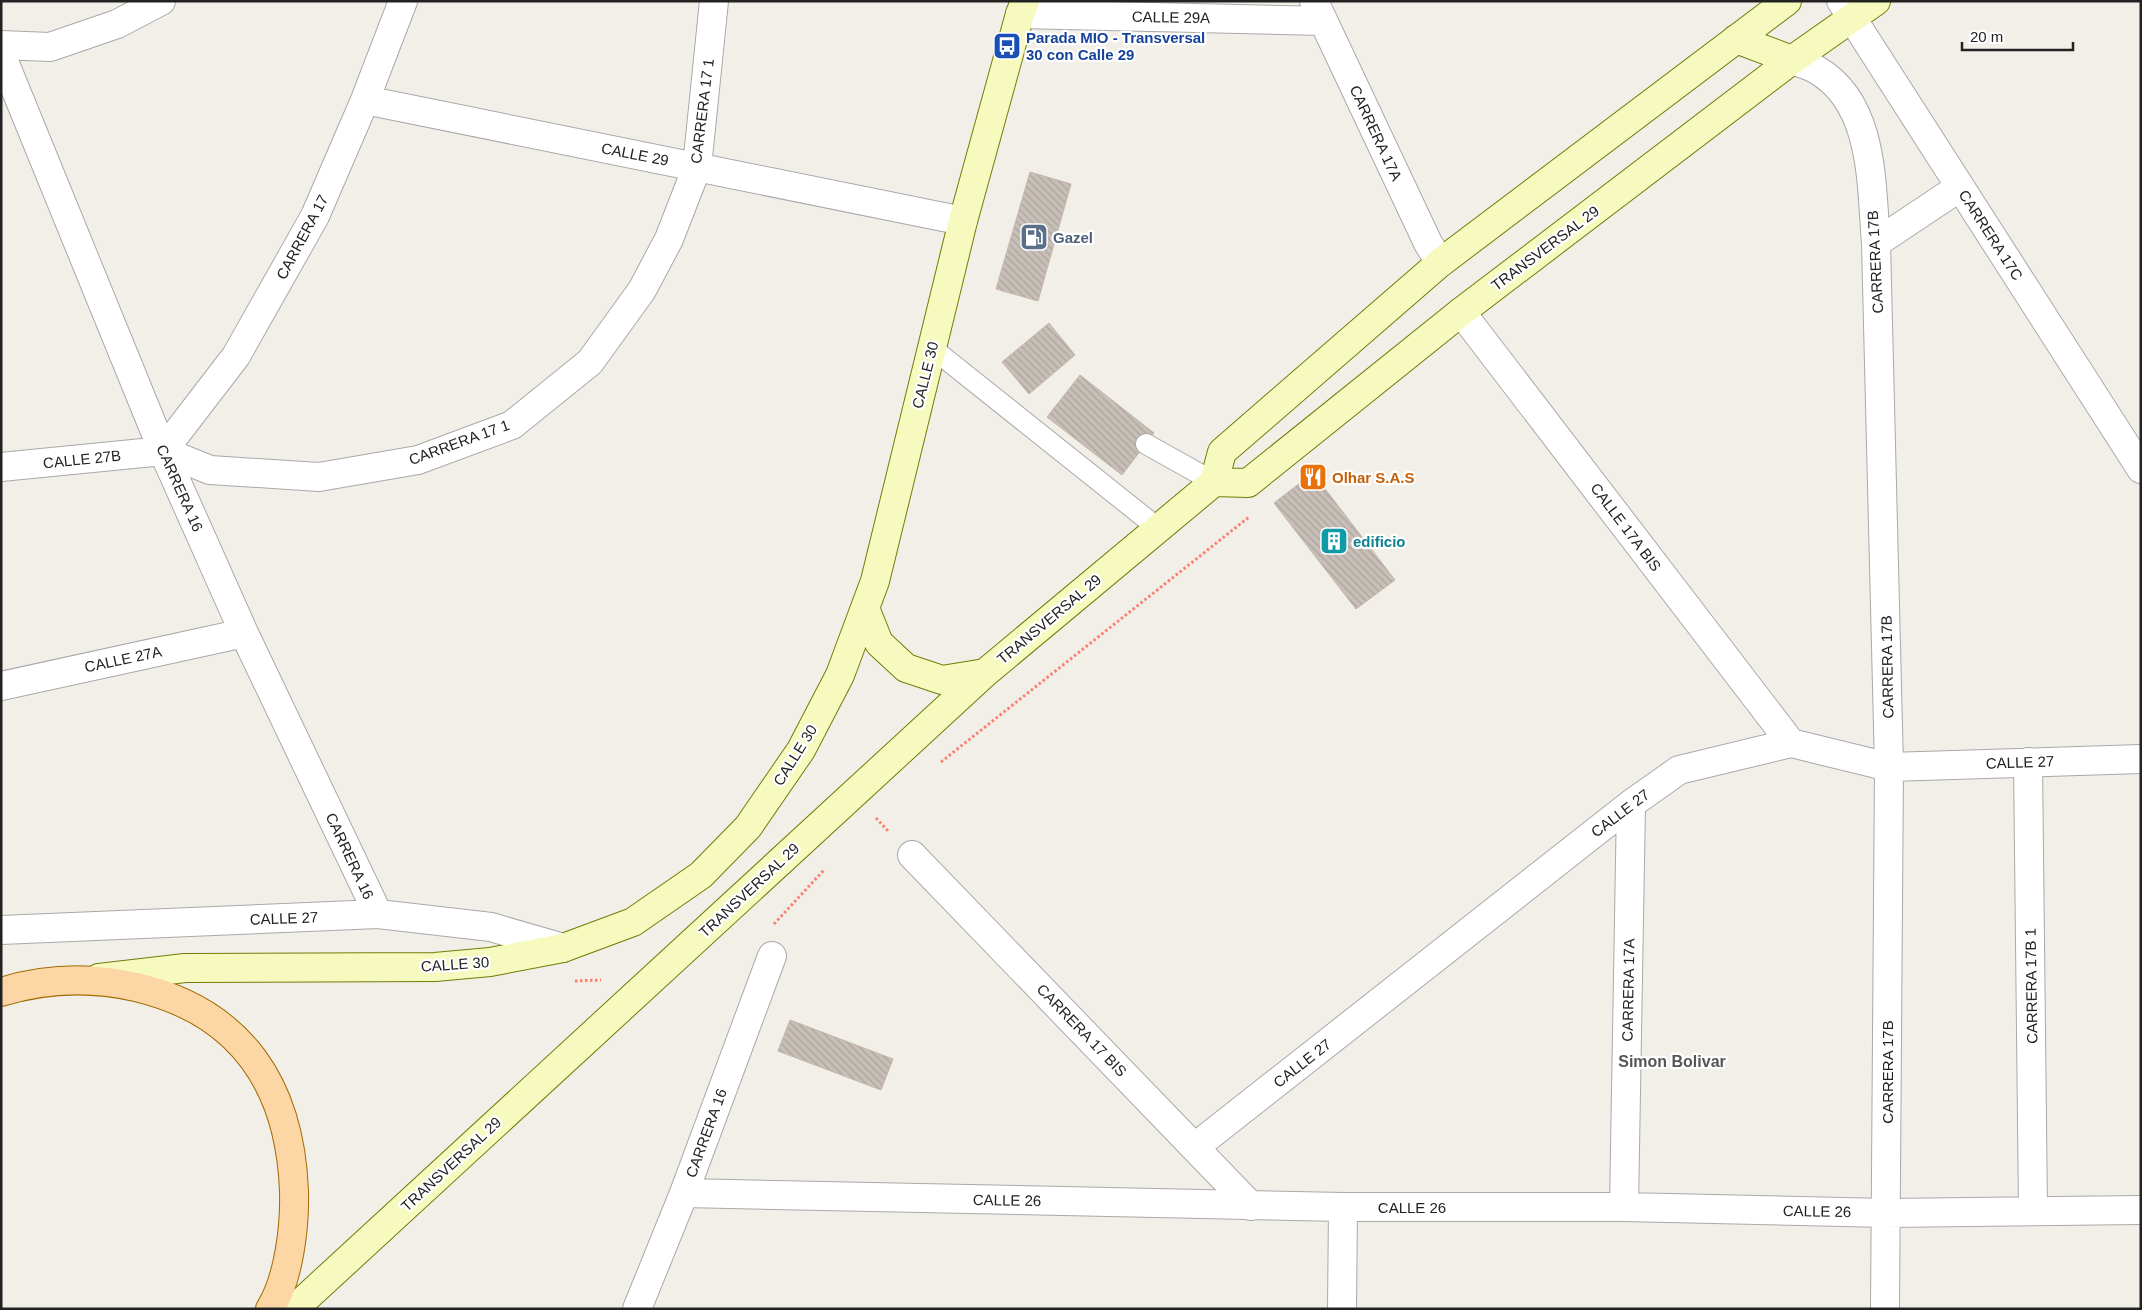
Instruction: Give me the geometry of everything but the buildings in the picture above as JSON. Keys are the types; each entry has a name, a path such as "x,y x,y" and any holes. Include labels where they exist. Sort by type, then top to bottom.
{"main road":[{"path":"1,992 35,983 83,980 113,982 179,1000 222,1024 254,1060 279,1107 288,1133 294,1182 294,1209 288,1256 270,1309"}],"street":[{"path":"1,45 50,47 117,24 161,1"},
{"name":"CARRERA 17","path":"163,451 236,356 315,216 366,100 403,1"},
{"name":"CARRERA 17 1","path":"163,451 210,470 319,477 418,460 512,425 590,362 642,290 669,239 697,167 714,1"},
{"path":"1214,482 1222,452 1440,263 1787,1"},
{"name":"TRANSVERSAL 29","path":"294,1309 984,673 1214,482 1248,483 1461,312 1792,60 1846,9 1876,1"},
{"name":"CALLE 29A","path":"1022,7 1319,11"},
{"name":"CALLE 30","path":"83,980 185,968 435,967 490,962 563,948 633,922 701,875 748,827 801,750 840,675 875,580 963,220 1022,7"},
{"name":"CARRERA 17C","path":"1846,9 2141,469"},
{"name":"CARRERA 17A","path":"1319,11 1428,244 1440,263"},
{"path":"1736,39 1792,60"},
{"name":"CARRERA 16","path":"1,54 163,451 244,633 378,914"},
{"name":"CARRERA 17B","path":"1792,60 1817,70 1832,81 1849,102 1862,126 1869,170 1876,243 1889,767 1885,1309"},
{"name":"CALLE 29","path":"366,100 963,220"},
{"path":"1876,243 1960,188"},
{"name":"CALLE 17A BIS","path":"1461,312 1791,742"},
{"name":"CALLE 27B","path":"1,467 163,451"},
{"path":"865,608 879,643 906,668 942,680 984,673"},
{"name":"CALLE 27A","path":"1,686 244,633"},
{"name":"CALLE 27","path":"1195,1147 1631,804 1678,770 1791,742 1889,767 2141,760"},
{"name":"CARRERA 17B 1","path":"2028,762 2034,1211"},
{"name":"CARRERA 17A","path":"1624,1207 1631,804"},
{"name":"CARRERA 17 BIS","path":"912,855 1251,1206"},
{"name":"CALLE 27","path":"1,930 378,914 492,927 563,948"},
{"name":"CARRERA 16","path":"637,1309 684,1193 772,956"},
{"name":"CALLE 26","path":"684,1193 1251,1206 1624,1207 1886,1212 2141,1210"},
{"path":"1342,1309 1343,1207"}],"lane":[{"path":"932,348 1159,529"},
{"path":"1048,441 1067,433"},
{"path":"1146,444 1214,482"}],"path":[{"path":"568,981 607,980 600,986"}],"place":[{"name":"Parada MIO - Transversal 30 con Calle 29","path":"1007,46"},
{"name":"Gazel","path":"1034,237"},
{"name":"Olhar S.A.S","path":"1313,477"},
{"name":"edificio","path":"1334,541"}],"district":[{"name":"Simon Bolivar","path":"1672,1061"}]}
